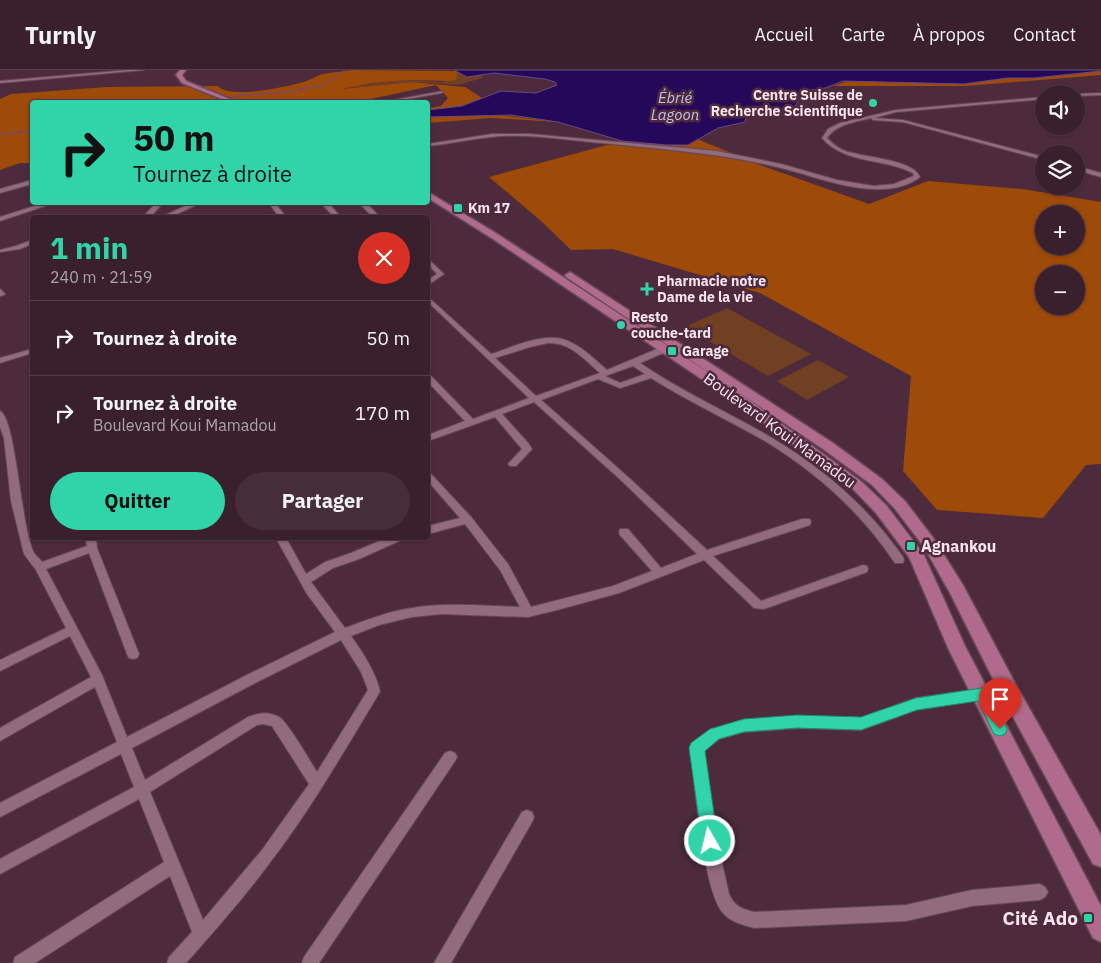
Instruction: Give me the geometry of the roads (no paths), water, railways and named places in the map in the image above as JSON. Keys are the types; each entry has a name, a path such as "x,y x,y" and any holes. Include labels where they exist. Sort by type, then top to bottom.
{"main road":[{"path":"178,70 174,76 179,84 221,100"},
{"path":"184,70 180,75 184,82 221,100"},
{"name":"Boulevard Koui Mamadou","path":"430,185 504,230 670,347 818,455 857,485 881,509 916,555 957,648 1101,930"},
{"name":"Boulevard Koui Mamadou","path":"430,196 855,465 900,505 930,543 957,590 1008,689 1101,856"}],"street":[{"path":"0,82 75,72 140,70"},
{"path":"27,78 31,74"},
{"path":"396,100 442,92"},
{"path":"1085,95 1101,94"},
{"path":"430,145 492,135 530,134 717,153 781,166 836,182 874,188 894,186 917,177 912,170 842,150 828,144 824,138 830,130 842,124 896,111 1035,99"},
{"path":"896,111 896,115 903,121"},
{"path":"862,119 903,121 1035,157"},
{"path":"1085,171 1101,175"},
{"path":"0,191 30,183"},
{"path":"0,219 44,205"},
{"path":"148,215 158,205"},
{"path":"169,215 193,205"},
{"path":"273,205 282,215"},
{"path":"326,205 336,215"},
{"path":"364,205 375,215"},
{"path":"0,259 2,258 1,251 18,248 30,243"},
{"path":"430,263 441,274 430,282"},
{"path":"430,301 489,357 625,479 758,605 770,603 863,569"},
{"path":"489,357 554,340 564,342 576,348 601,374 620,386 650,375"},
{"path":"430,437 634,363 670,347"},
{"path":"0,362 30,352"},
{"path":"634,363 694,402 746,428 787,452 825,479 867,517 887,540 899,560"},
{"path":"430,380 471,422"},
{"path":"496,413 527,449 514,464"},
{"path":"0,414 8,438 16,502 29,554 40,567 98,680 200,933"},
{"path":"430,478 467,520 504,567 528,612"},
{"path":"430,529 467,520"},
{"path":"0,810 253,678 343,634 377,621 412,612 441,610 528,612 557,606 616,590 704,555 806,522"},
{"path":"624,532 659,572"},
{"path":"175,963 235,896 267,855 317,784 374,691 371,680 343,634 305,580 282,540"},
{"path":"305,580 329,565 391,540"},
{"path":"40,567 91,543 133,654"},
{"path":"0,666 72,630"},
{"path":"0,735 98,680"},
{"path":"982,694 916,704 861,724 797,722 744,726 715,734 697,748 710,841 719,885 726,907 738,916 754,920 906,913 972,898 1040,892"},
{"path":"0,867 142,790 253,721 268,718 277,722 317,784"},
{"path":"310,963 450,757"},
{"path":"442,963 527,817"},
{"path":"21,963 173,865"}],"water":[{"name":"Ébrié Lagoon","path":"454,70 1101,70 1034,78 1007,78 964,84 843,81 825,88 811,90 801,97 795,106 778,113 746,117 745,122 718,128 688,145 622,141 558,122 511,115 430,117 430,110 462,106 501,91 536,93 557,85 555,82 545,79 494,73 467,77"}],"waterway":[{"path":"221,100 242,95 281,93 324,85 345,70"},
{"path":"353,70 358,70"},
{"path":"0,134 30,131"}],"place":[{"name":"Centre Suisse de Recherche Scientifique","path":"873,103"},
{"name":"Km 17","path":"458,208"},
{"name":"Pharmacie notre Dame de la vie","path":"647,289"},
{"name":"Resto couche-tard","path":"621,325"},
{"name":"Garage","path":"672,351"},
{"name":"Agnankou","path":"911,546"},
{"name":"Cité Ado","path":"1088,918"}]}
